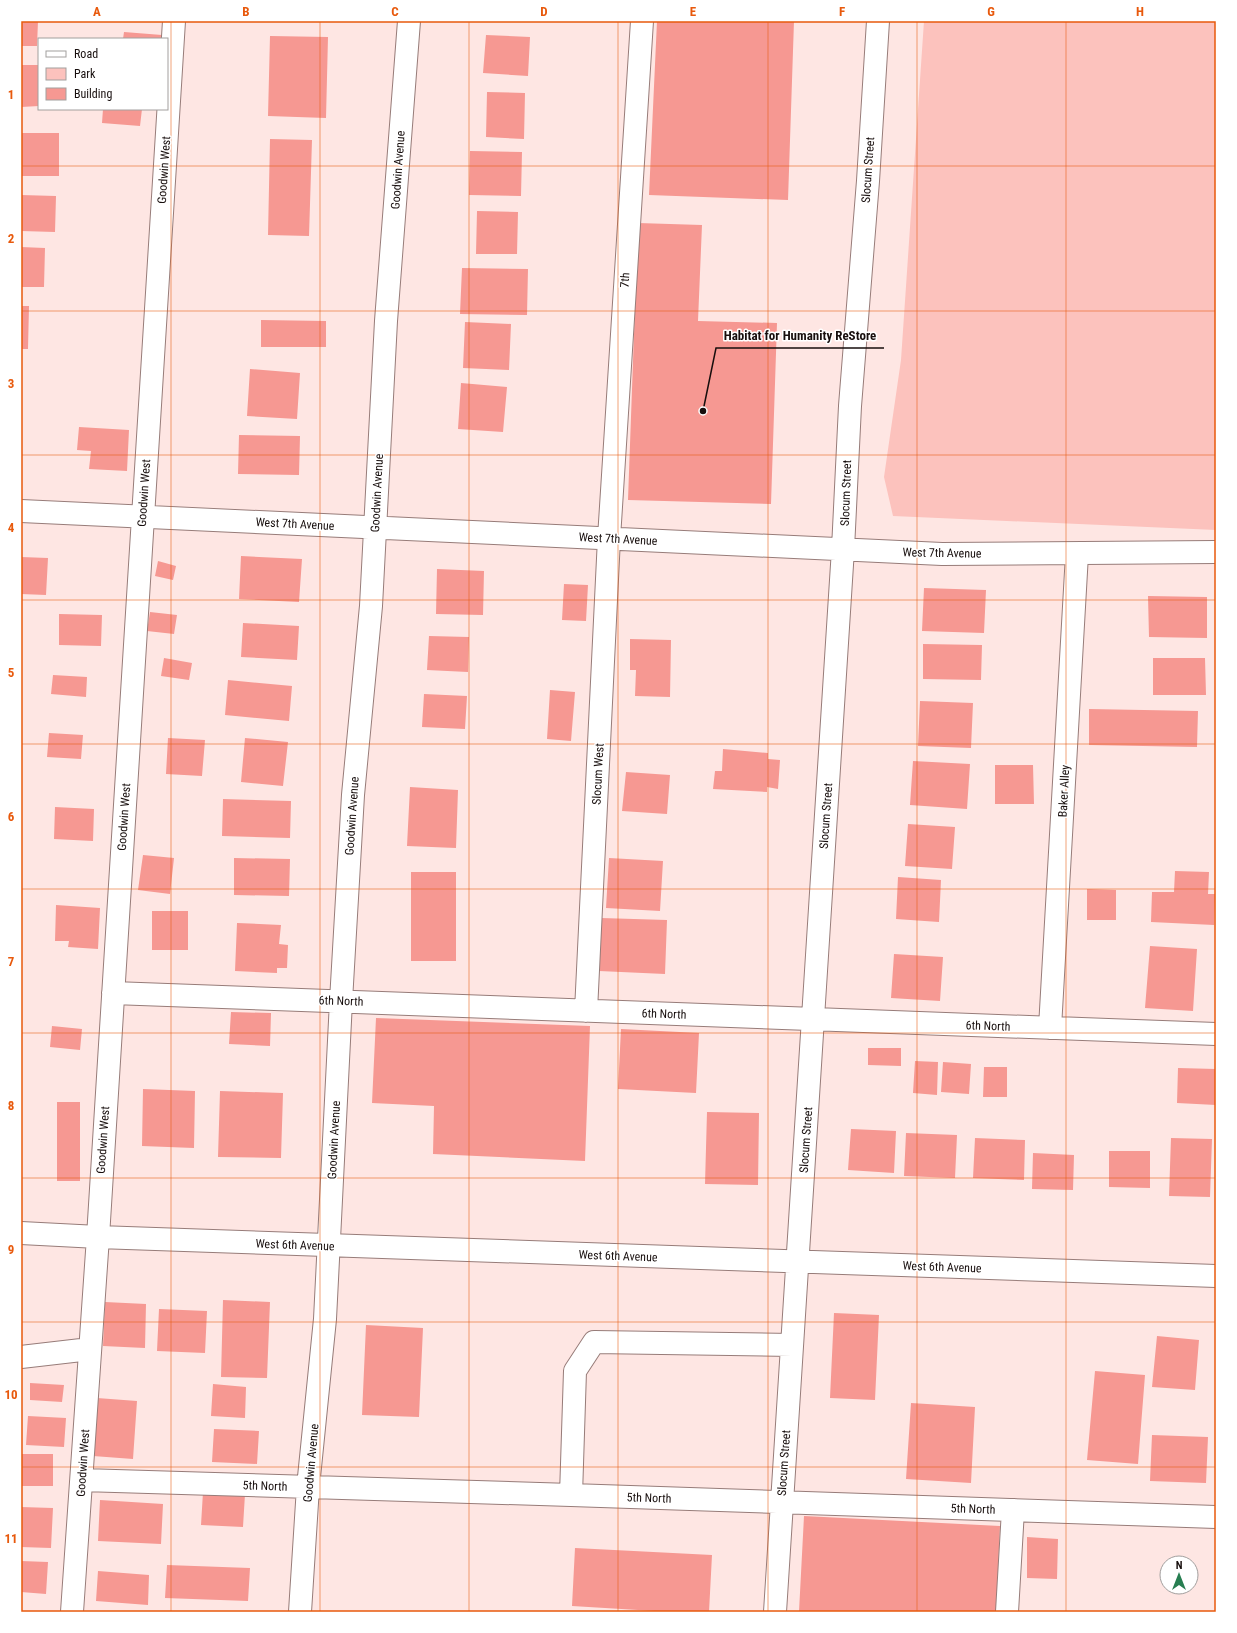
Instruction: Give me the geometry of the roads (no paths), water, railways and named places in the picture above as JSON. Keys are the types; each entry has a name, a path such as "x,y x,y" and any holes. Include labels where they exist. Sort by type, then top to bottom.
{"street":[{"name":"Goodwin West","path":"72,1612 98,1237 174,21"},
{"name":"Goodwin Avenue","path":"300,1612 308,1487 325,1319 353,795 370,606 386,321 409,21"},
{"name":"7th","path":"609,538 642,21"},
{"name":"Slocum Street","path":"775,1612 814,1019 843,549 850,406 868,181 878,21"},
{"name":"West 7th Avenue","path":"21,511 942,554 1216,552"},
{"name":"Slocum West","path":"586,1011 609,538"},
{"name":"Baker Alley","path":"1050,1028 1077,554"},
{"name":"6th North","path":"113,993 1216,1034"},
{"name":"West 6th Avenue","path":"21,1233 329,1246 1216,1276"},
{"path":"571,1495 575,1371 594,1342 792,1345"},
{"path":"21,1357 90,1348"},
{"name":"5th North","path":"82,1480 1216,1517"},
{"path":"1007,1612 1014,1510"}],"place":[{"name":"Habitat for Humanity ReStore","path":"703,411"}]}
